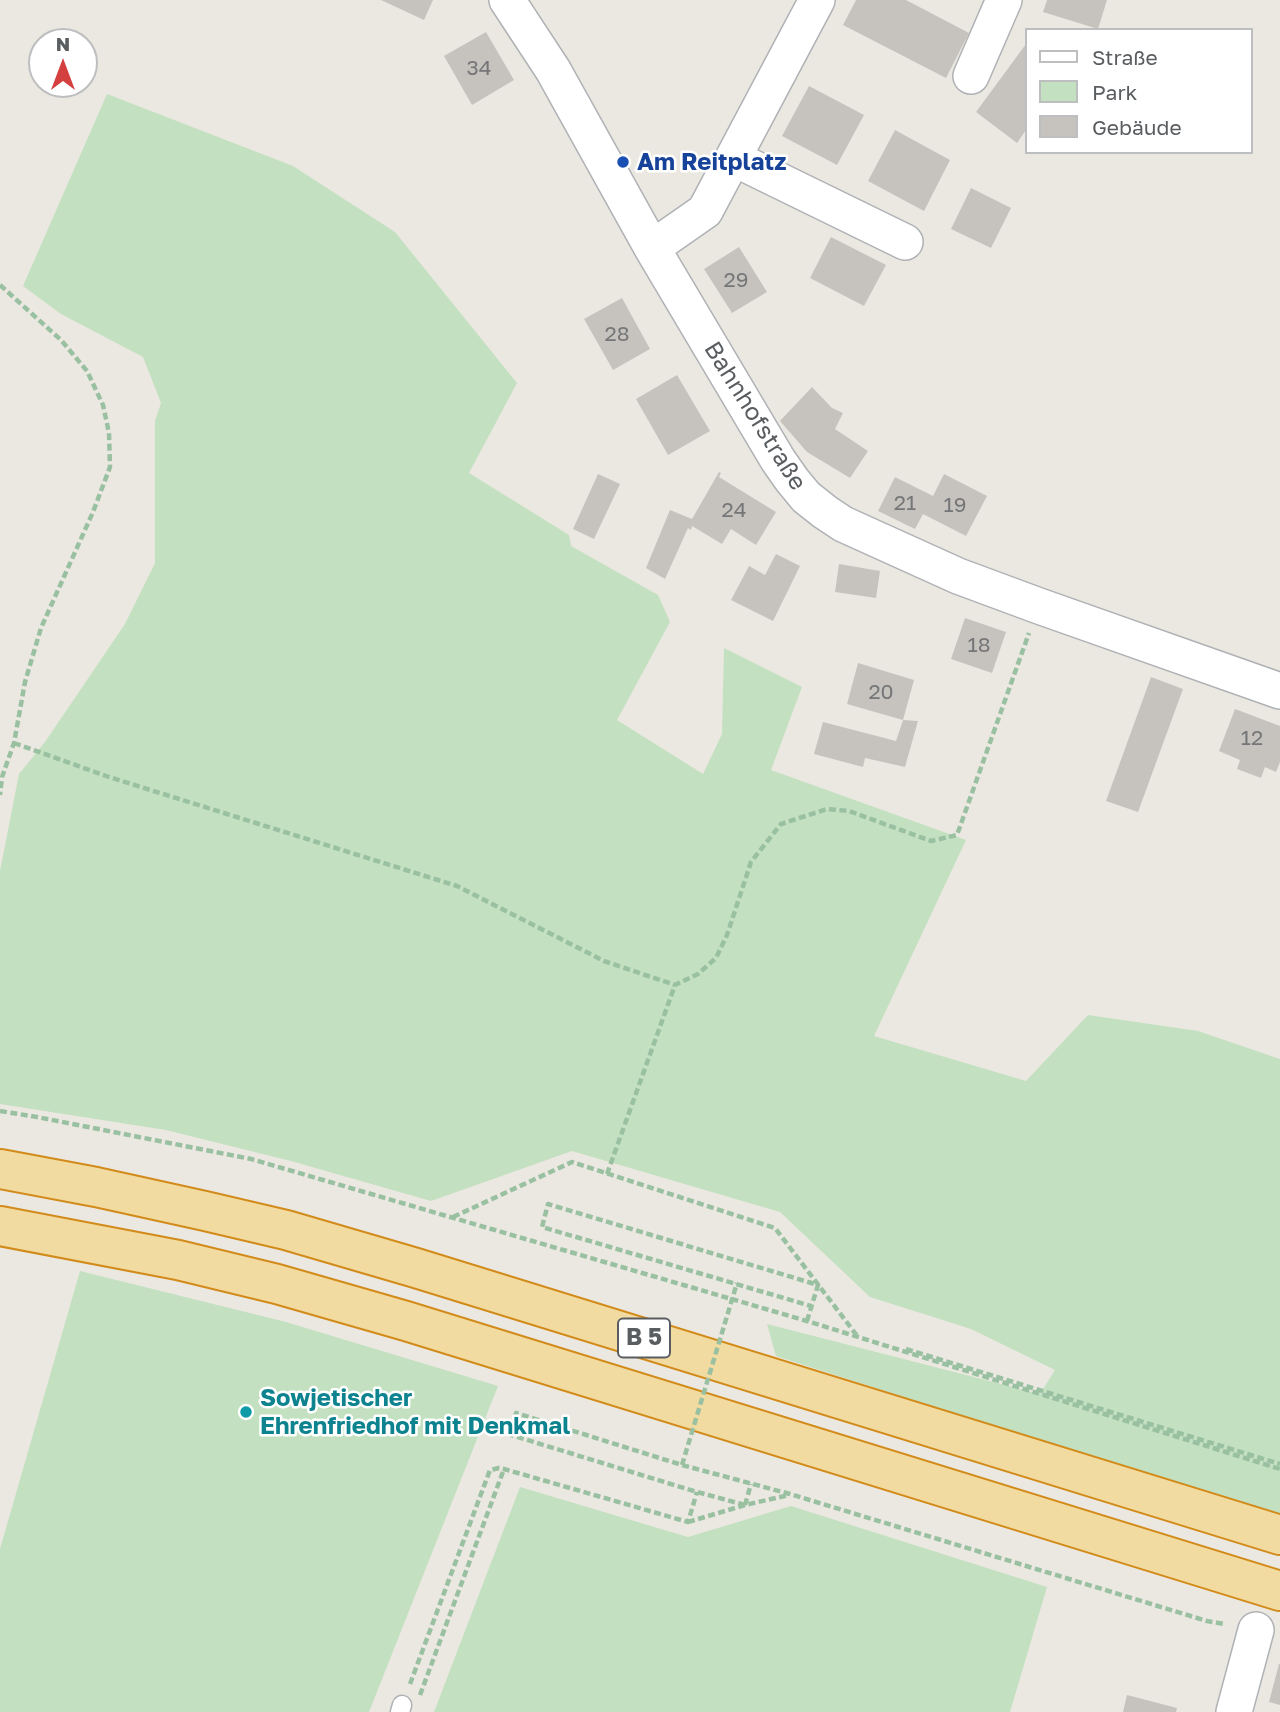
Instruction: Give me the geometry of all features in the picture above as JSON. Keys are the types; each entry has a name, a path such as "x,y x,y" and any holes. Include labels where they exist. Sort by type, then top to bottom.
{"highway":[{"name":"B 5","path":"0,1169 205,1210 299,1234 1280,1535"},
{"name":"B 5","path":"0,1226 178,1259 316,1295 1280,1591"}],"street":[{"name":"Bahnhofstraße","path":"507,0 553,70 652,248 778,460 806,497 825,512 863,534 958,576 1280,691"},
{"path":"652,248 705,211 817,0"},
{"path":"971,76 999,4"},
{"path":"733,158 905,242"},
{"path":"1234,1712 1256,1630"}],"path":[{"path":"0,285 61,340 87,371 103,405 109,433 110,467 93,512 41,628 24,682 14,743 2,777 0,795"},
{"path":"14,743 109,778 457,886 604,961 675,985 698,974 716,958 727,935 751,862 782,824 827,809 849,811 931,841 957,835 1039,606"},
{"path":"607,1174 675,985"},
{"path":"0,1111 251,1159 856,1335 1280,1467"},
{"path":"452,1217 572,1162 775,1228 856,1335"},
{"path":"811,1306 542,1227 548,1204 818,1285"},
{"path":"682,1465 737,1283"},
{"path":"807,1321 818,1285"},
{"path":"745,1505 511,1435 516,1413 1208,1621 1256,1630"},
{"path":"407,1705 491,1470 502,1469 688,1522 790,1494"},
{"path":"407,1705 502,1469"},
{"path":"745,1505 751,1484"},
{"path":"688,1522 697,1492"}],"green space":[{"path":"107,94 293,166 395,232 517,383 469,473 569,535 571,546 658,595 670,622 617,720 703,774 722,734 724,648 802,687 771,770 966,840 874,1036 1026,1081 1088,1015 1198,1031 1280,1059 1280,1515 776,1356 767,1324 1040,1394 1055,1370 971,1329 870,1297 780,1212 572,1151 431,1201 291,1161 166,1130 0,1104 0,871 19,774 45,742 125,624 155,563 155,421 161,403 143,357 61,314 23,286"},
{"path":"80,1271 286,1322 498,1386 369,1712 0,1712 0,1549"},
{"path":"520,1487 688,1537 791,1506 1047,1587 1010,1712 434,1712"}],"building":[{"path":"381,0 433,0 424,20"},
{"path":"856,0 906,0 969,33 946,78 843,25"},
{"path":"1047,0 1107,0 1098,28 1043,12"},
{"path":"486,32 514,80 472,105 444,56"},
{"path":"1024,47 1024,133 1017,143 976,112"},
{"path":"809,86 864,115 837,165 782,136"},
{"path":"895,130 950,160 924,211 868,181"},
{"path":"971,188 1011,208 991,248 951,229"},
{"path":"831,237 886,265 864,306 810,278"},
{"path":"739,247 767,292 732,313 704,269"},
{"path":"622,298 650,349 613,370 584,319"},
{"path":"677,375 710,431 668,455 636,399"},
{"path":"812,387 832,408 843,413 835,429 868,451 850,478 807,452 780,421"},
{"path":"719,472 719,477 776,512 756,545 731,529 722,544 692,526 691,530 688,528 665,579 646,568 670,510 692,519"},
{"path":"598,474 620,484 594,539 573,529"},
{"path":"944,474 987,496 966,536 923,514 915,529 878,511 895,477 933,496"},
{"path":"776,554 800,566 773,621 731,600 749,566 765,575"},
{"path":"839,564 880,571 876,598 835,592"},
{"path":"965,618 1006,632 992,673 951,659"},
{"path":"858,663 914,680 903,720 847,704"},
{"path":"1151,677 1183,689 1138,812 1106,801"},
{"path":"1235,709 1280,726 1280,762 1276,772 1265,767 1261,778 1237,769 1240,760 1219,751"},
{"path":"903,720 918,721 905,767 865,758 863,767 814,754 823,722 896,741"},
{"path":"1280,1664 1280,1705 1269,1702"},
{"path":"1127,1695 1177,1708 1176,1712 1123,1712"}],"place":[{"name":"Am Reitplatz","path":"623,162"},
{"name":"Sowjetischer Ehrenfriedhof mit Denkmal","path":"246,1412"}]}
